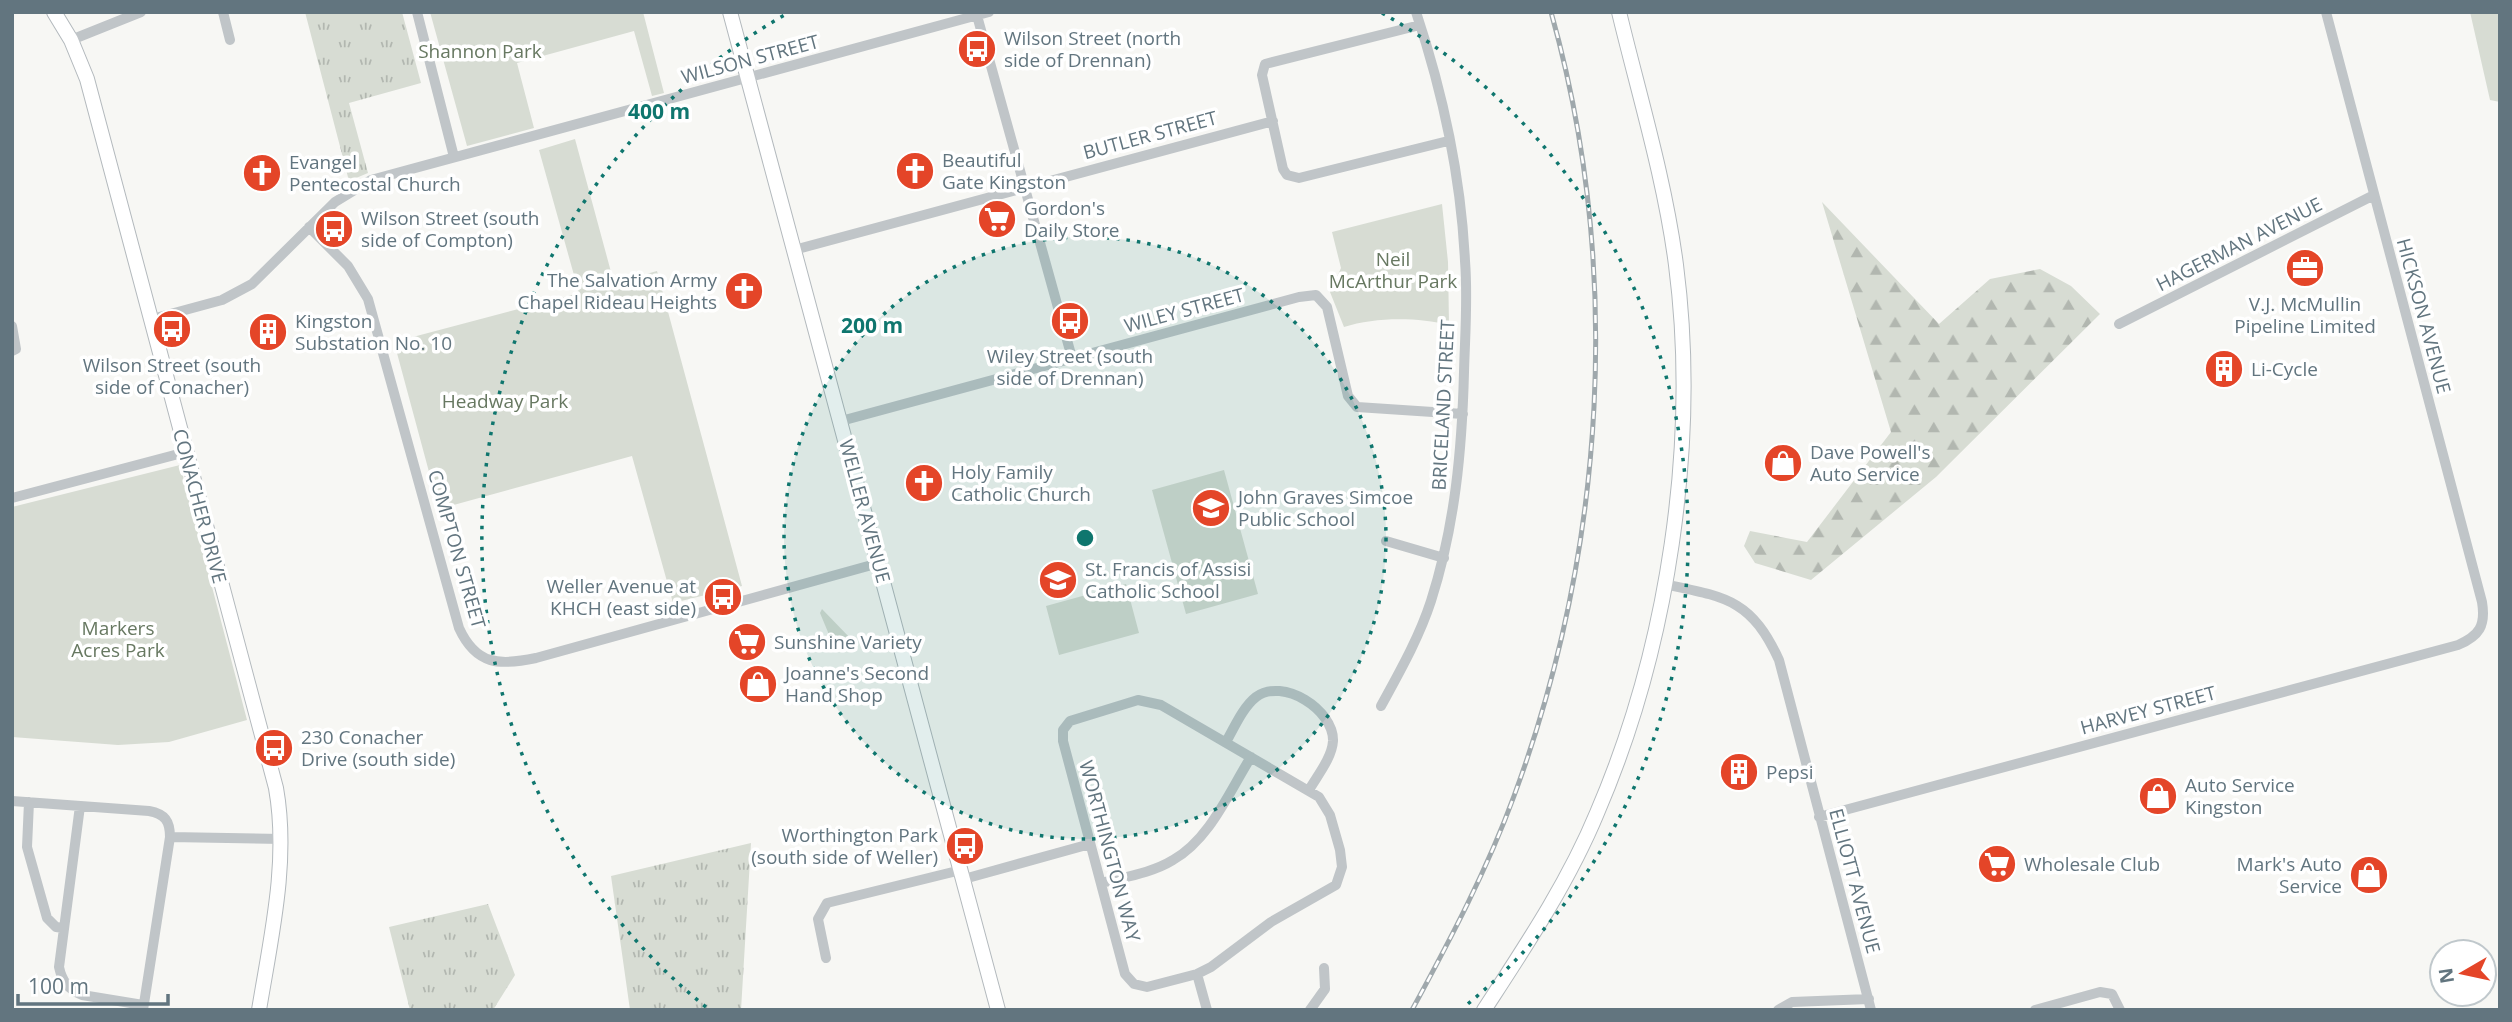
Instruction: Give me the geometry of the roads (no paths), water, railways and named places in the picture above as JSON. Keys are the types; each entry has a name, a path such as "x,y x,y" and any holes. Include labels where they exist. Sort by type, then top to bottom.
{"street":[{"name":"CONACHER DRIVE","path":"54,12 71,40 87,79 276,788 282,839 259,1010"},
{"path":"71,40 141,12"},
{"path":"223,12 230,40"},
{"path":"417,12 454,157"},
{"name":"WELLER AVENUE","path":"730,12 998,1010"},
{"name":"WILSON STREET","path":"152,319 237,294 252,284 335,202 358,186 454,157 989,12"},
{"name":"BRICELAND STREET","path":"1381,706 1413,644 1444,558 1458,480 1463,414 1465,261 1448,141 1416,12"},
{"path":"1484,1010 1551,904 1597,814 1637,704 1664,584 1684,435 1681,312 1665,210 1619,12"},
{"name":"HICKSON AVENUE","path":"2326,12 2482,602 2482,629"},
{"path":"976,14 1072,358"},
{"path":"1420,24 1265,64 1262,75 1283,169 1294,178 1448,141"},
{"name":"BUTLER STREET","path":"794,250 1273,121"},
{"name":"HAGERMAN AVENUE","path":"2119,324 2374,195"},
{"name":"COMPTON STREET","path":"309,228 348,266 368,299 459,628 466,643 484,658 500,663 536,658 879,563"},
{"name":"WILEY STREET","path":"841,421 1299,296 1316,295 1327,307 1348,396 1357,407 1463,414"},
{"path":"12,326 16,349 12,351"},
{"path":"12,498 186,452"},
{"path":"1386,541 1444,558"},
{"name":"ELLIOTT AVENUE","path":"1664,584 1719,596 1749,614 1765,629 1779,660 1870,1005"},
{"name":"HARVEY STREET","path":"1819,817 2458,645 2472,639 2482,629"},
{"path":"1226,742 1248,706 1259,695 1282,691 1310,705 1327,718 1333,741 1330,753 1309,790"},
{"name":"WORTHINGTON WAY","path":"1138,701 1150,701 1251,757 1309,790 1326,806 1340,850 1342,867 1336,885 1271,922 1211,967 1197,974 1147,987 1129,980 1090,844 1063,741 1063,730 1070,721 1138,701"},
{"path":"1101,883 1157,868 1184,853 1203,834 1251,757"},
{"path":"12,801 80,806 157,813 168,821 170,837 143,1007 82,995 66,985 59,967 80,806"},
{"path":"30,802 27,847 47,918 56,927 63,928"},
{"path":"170,837 282,839"},
{"path":"826,958 818,919 827,904 1090,844"},
{"path":"1310,1010 1325,989 1324,968"},
{"path":"1197,974 1207,1010"},
{"path":"2035,1010 2100,992 2112,993 2120,1010"},
{"path":"1778,1010 1792,1002 1870,1005"}],"railway":[{"path":"1412,1010 1480,878 1514,796 1545,701 1569,604 1585,506 1594,407 1595,307 1589,207 1574,109 1551,12"}],"place":[{"name":"Wilson Street (north side of Drennan)","path":"977,49"},
{"name":"Beautiful Gate Kingston","path":"915,171"},
{"name":"Evangel Pentecostal Church","path":"262,173"},
{"name":"Gordon's Daily Store","path":"997,219"},
{"name":"Wilson Street (south side of Compton)","path":"334,229"},
{"name":"V.J. McMullin Pipeline Limited","path":"2305,268"},
{"name":"The Salvation Army Chapel Rideau Heights","path":"744,291"},
{"name":"Wiley Street (south side of Drennan)","path":"1070,321"},
{"name":"Wilson Street (south side of Conacher)","path":"172,329"},
{"name":"Kingston Substation No. 10","path":"268,332"},
{"name":"Li-Cycle","path":"2224,369"},
{"name":"Dave Powell's Auto Service","path":"1783,463"},
{"name":"Holy Family Catholic Church","path":"924,483"},
{"name":"John Graves Simcoe Public School","path":"1211,508"},
{"name":"St. Francis of Assisi Catholic School","path":"1058,580"},
{"name":"Weller Avenue at KHCH (east side)","path":"723,597"},
{"name":"Sunshine Variety","path":"747,642"},
{"name":"Joanne's Second Hand Shop","path":"758,684"},
{"name":"230 Conacher Drive (south side)","path":"274,748"},
{"name":"Pepsi","path":"1739,772"},
{"name":"Auto Service Kingston","path":"2158,796"},
{"name":"Worthington Park (south side of Weller)","path":"965,846"},
{"name":"Wholesale Club","path":"1997,864"},
{"name":"Mark's Auto Service","path":"2369,875"}],"park label":[{"name":"Shannon Park","path":"480,51"},
{"name":"Neil McArthur Park","path":"1393,270"},
{"name":"Headway Park","path":"505,401"},
{"name":"Markers Acres Park","path":"118,639"}]}
